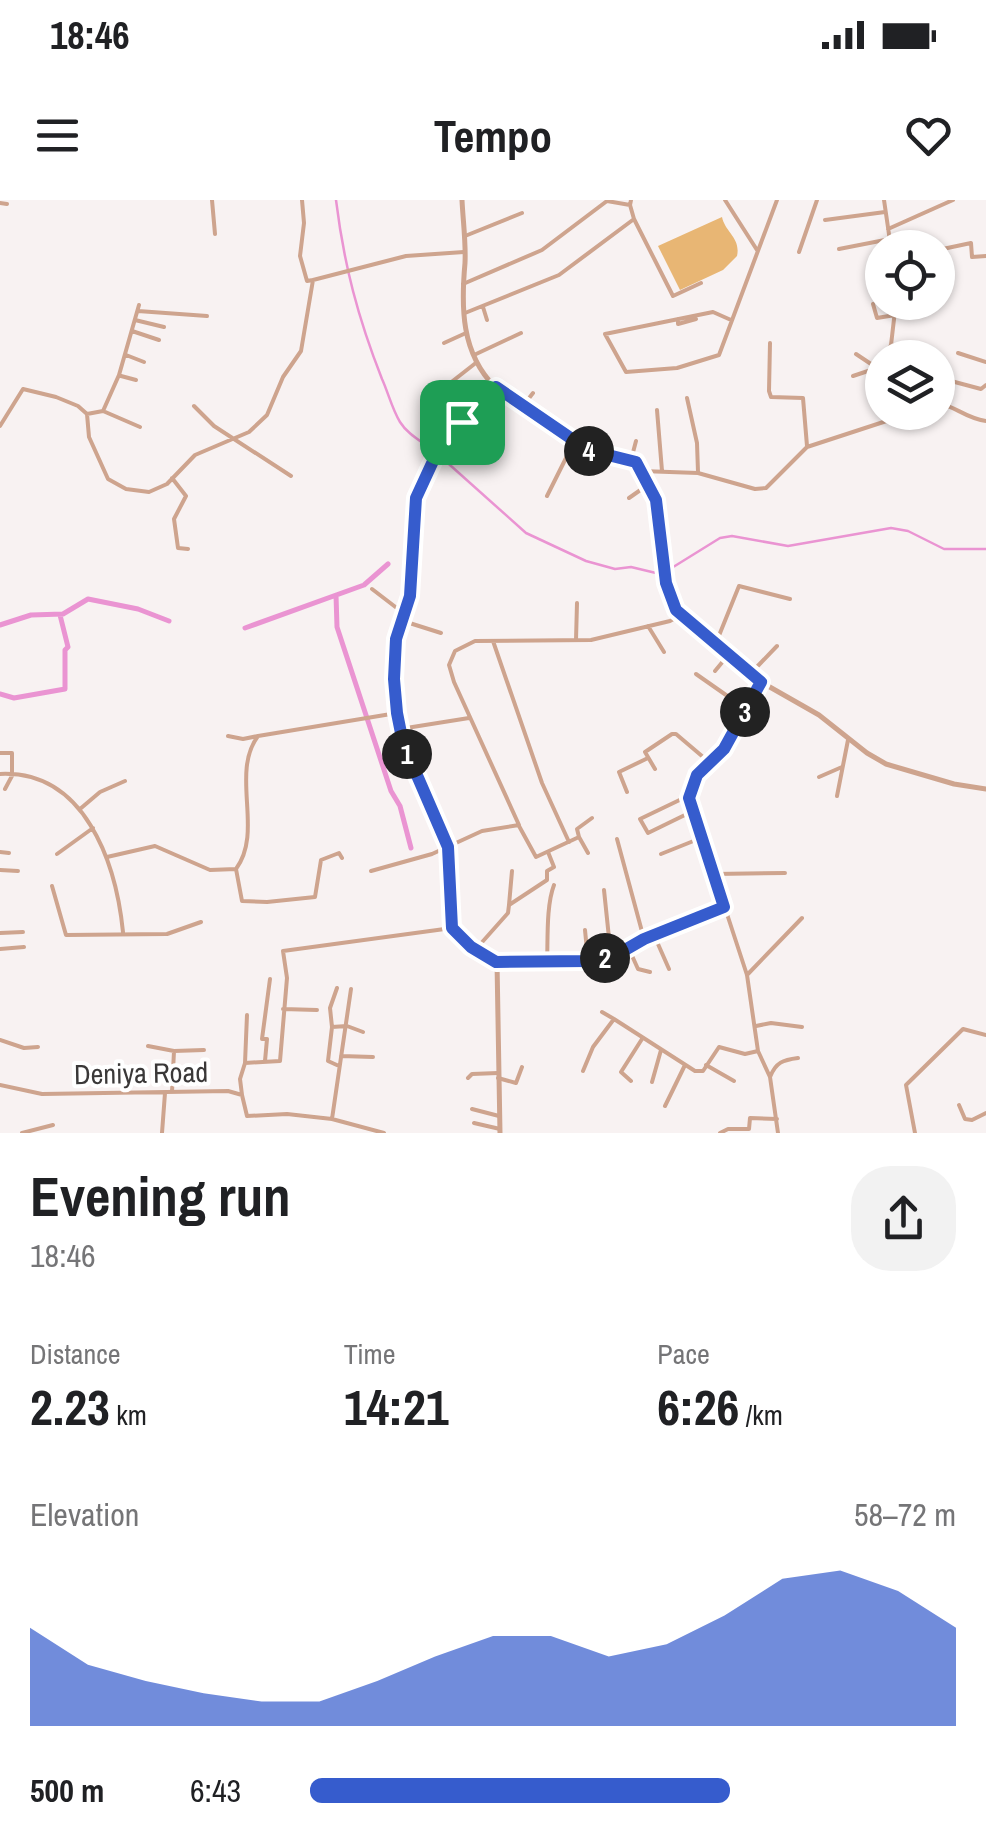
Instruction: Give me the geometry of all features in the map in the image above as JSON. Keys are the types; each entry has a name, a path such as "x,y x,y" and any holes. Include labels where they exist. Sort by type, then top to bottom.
{"street":[{"path":"212,200 215,234"},
{"path":"302,200 300,256 307,281 355,272 406,256 465,252"},
{"path":"462,200 462,314 475,358 496,387 574,442 588,450 632,460 641,470 656,500 666,583 682,615 761,682 819,716 867,753 908,770 986,789"},
{"path":"462,285 542,250 607,200 630,202 634,220 673,296 702,283"},
{"path":"724,200 757,250"},
{"path":"731,320 713,312 604,334 626,372 677,368 719,355 778,200"},
{"path":"799,252 817,200"},
{"path":"884,200 888,229 953,200"},
{"path":"826,220 885,212"},
{"path":"465,236 522,214"},
{"path":"462,314 559,275 634,220"},
{"path":"955,246 971,243 972,256 986,256"},
{"path":"839,248 865,244"},
{"path":"0,426 23,389 78,406 87,414 89,437 108,479 126,489 149,492 172,478 195,456 249,432 267,414 284,377 302,351 313,280"},
{"path":"482,307 487,320"},
{"path":"103,412 126,355 138,308 207,316"},
{"path":"678,319 678,324 696,319"},
{"path":"135,320 164,327"},
{"path":"132,331 159,340"},
{"path":"444,343 466,333"},
{"path":"431,398 475,358 521,333"},
{"path":"770,343 769,391 772,397 804,398 807,447"},
{"path":"856,354 865,360"},
{"path":"958,354 986,362"},
{"path":"126,355 144,362"},
{"path":"853,376 865,372"},
{"path":"119,375 136,380"},
{"path":"955,383 984,389 986,385"},
{"path":"496,387 456,428 434,459 416,498 410,596 401,616 394,679 400,729 448,847 452,928 496,962 588,961 611,958 644,939 724,907"},
{"path":"522,406 533,393"},
{"path":"687,398 698,443 698,473"},
{"path":"194,406 234,440 290,476"},
{"path":"955,409 967,419 986,421"},
{"path":"657,410 662,472"},
{"path":"87,414 103,412 140,427"},
{"path":"641,470 698,473 766,488 807,447 865,429"},
{"path":"632,460 636,440"},
{"path":"547,496 574,442"},
{"path":"172,478 186,496 174,519 178,548 188,549"},
{"path":"629,498 649,484"},
{"path":"716,643 739,586 790,599"},
{"path":"372,589 401,616 441,633"},
{"path":"576,603 576,640"},
{"path":"579,837 534,855 449,665 456,650 464,645 492,640 576,640 682,615"},
{"path":"648,626 664,652"},
{"path":"492,640 542,784 569,842"},
{"path":"751,674 777,646"},
{"path":"715,671 728,654"},
{"path":"696,674 746,709"},
{"path":"761,682 724,749 697,775 690,794 692,812 746,974 758,1050 770,1077 778,1133"},
{"path":"228,736 243,739 397,713"},
{"path":"400,729 470,718"},
{"path":"654,769 645,752 676,734 708,762"},
{"path":"258,736 248,750 247,834 243,860 236,870 242,901 315,897 321,860 340,853 342,858"},
{"path":"838,796 848,740"},
{"path":"867,753 874,746"},
{"path":"0,753 12,754 12,774 5,789"},
{"path":"627,792 619,772 648,758"},
{"path":"819,776 842,767"},
{"path":"0,774 42,780 80,809 107,857 122,932"},
{"path":"80,809 100,792 124,781"},
{"path":"690,794 640,819 648,833 692,812"},
{"path":"588,853 577,828 592,818"},
{"path":"370,871 432,854 482,831 519,824"},
{"path":"58,854 93,828"},
{"path":"661,854 701,838"},
{"path":"617,839 644,939"},
{"path":"107,857 155,846 210,870 236,870"},
{"path":"0,852 9,852"},
{"path":"508,905 546,880 547,871 554,867 548,852"},
{"path":"0,870 18,872"},
{"path":"476,949 508,913 512,871"},
{"path":"714,874 785,873"},
{"path":"52,886 66,934 167,934 201,922"},
{"path":"547,964 549,899 554,886"},
{"path":"604,890 611,958"},
{"path":"746,974 802,918"},
{"path":"245,1063 280,1061 287,978 283,951 452,928"},
{"path":"585,930 588,961"},
{"path":"0,934 23,932"},
{"path":"654,935 669,969"},
{"path":"0,948 24,947"},
{"path":"629,949 638,969 650,972"},
{"path":"474,1124 500,1131 496,962"},
{"path":"266,1061 267,1039 262,1039 270,978"},
{"path":"337,988 330,1008 328,1061 339,1066"},
{"path":"332,1118 352,989"},
{"path":"283,1009 317,1010"},
{"path":"602,1012 700,1072 719,1047 736,1053 758,1050"},
{"path":"242,1095 247,1015"},
{"path":"583,1071 592,1047 614,1019"},
{"path":"756,1026 771,1023 802,1027"},
{"path":"332,1027 347,1026 363,1032"},
{"path":"915,1133 906,1085 962,1029 986,1035"},
{"path":"631,1082 621,1072 642,1038"},
{"path":"0,1040 24,1048 38,1047"},
{"path":"148,1046 174,1051 204,1050"},
{"path":"652,1082 660,1050"},
{"path":"162,1133 174,1051"},
{"path":"342,1056 373,1057"},
{"path":"770,1077 774,1066 798,1058"},
{"path":"666,1106 685,1065"},
{"path":"706,1065 734,1081"},
{"path":"468,1078 472,1074 498,1075 516,1083 522,1067"},
{"name":"Deniya Road","path":"0,1085 42,1094 228,1091 242,1095 248,1116 332,1118 384,1133"},
{"path":"959,1105 965,1118 972,1120 986,1113"},
{"path":"472,1109 499,1116"},
{"path":"720,1133 749,1129 750,1118 776,1119"},
{"path":"22,1133 53,1125"}],"shaded area":[{"path":"722,217 737,244 737,256 723,270 680,290 658,246"}],"waterway":[{"path":"336,200 353,291 392,406 407,431 435,452"},
{"path":"441,457 526,533 586,561 615,569 631,567 656,573 670,569 720,538 732,536 788,546 891,528 908,531 944,549 986,549"},
{"path":"245,628 364,585 388,564"},
{"path":"336,595 337,627 411,848"},
{"path":"0,625 31,615 63,614 88,599 138,609 169,621"},
{"path":"0,694 14,698 65,689 68,647 60,615"}],"route":[{"path":"496,387 588,450 636,462 656,500 666,583 676,610 761,682 724,749 697,775 689,798 724,907 644,939 611,958 547,964 496,962 471,947 452,928 448,847 403,743 394,679 396,639 410,596 416,498 434,459 462,422 496,387"}]}
